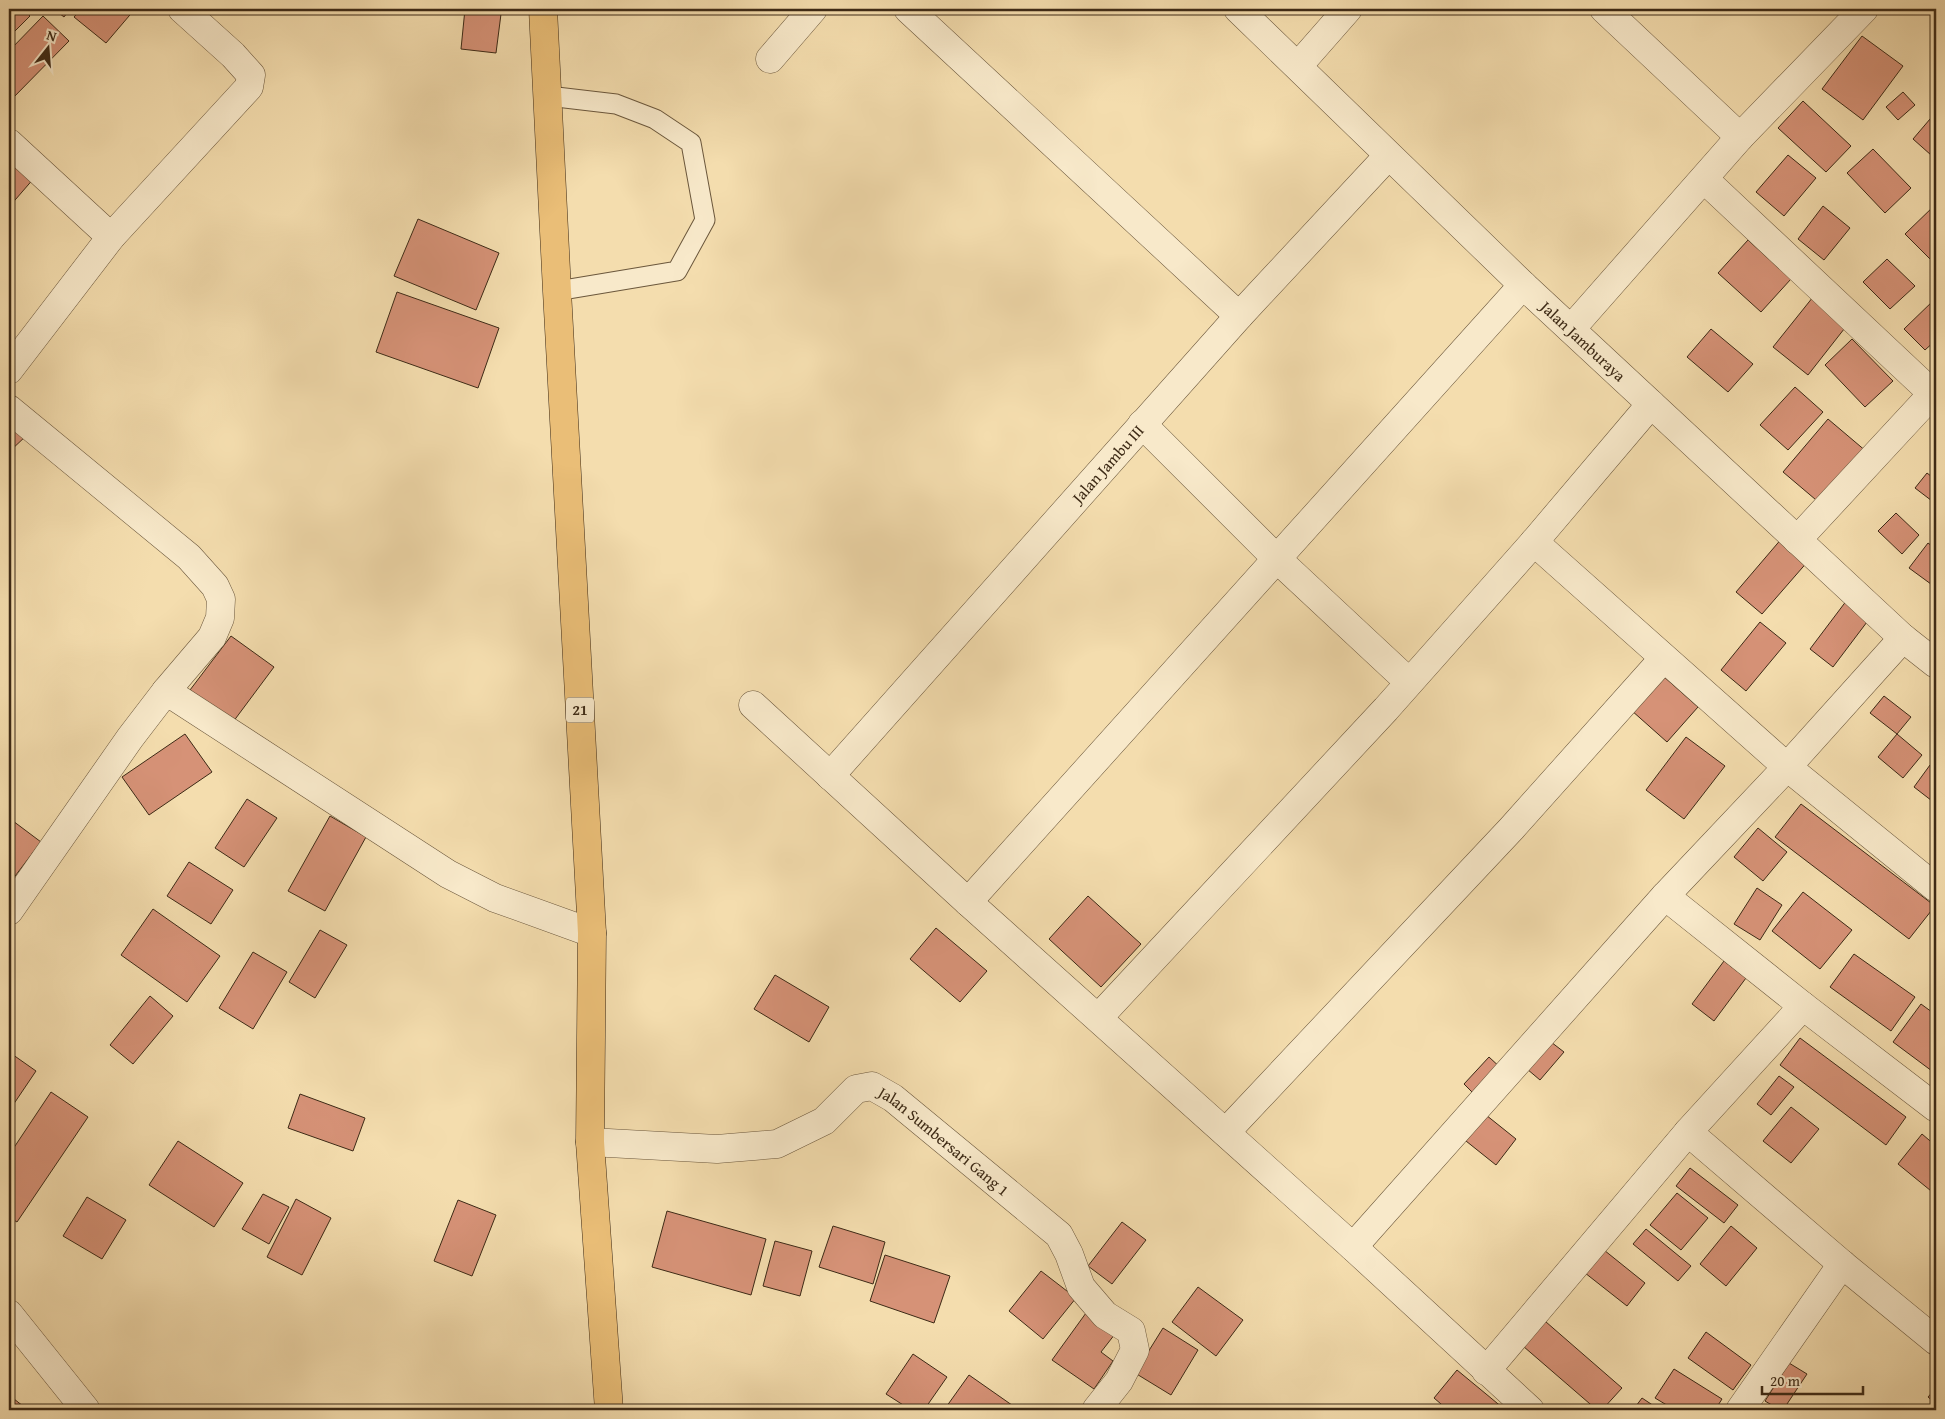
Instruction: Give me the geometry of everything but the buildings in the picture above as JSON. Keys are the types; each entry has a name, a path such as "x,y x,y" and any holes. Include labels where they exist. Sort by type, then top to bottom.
{"highway":[{"name":"21","path":"543,9 592,933 590,1142 609,1410"}],"street":[{"path":"9,370 111,237 249,86 251,75 233,55 182,9"},
{"path":"770,59 813,9"},
{"path":"908,9 1238,316"},
{"name":"Jalan Jamburaya","path":"1238,9 1523,285 1797,540 1904,638 1936,664"},
{"path":"1298,66 1348,9"},
{"path":"1604,9 1740,137"},
{"path":"1571,328 1740,137 1864,9"},
{"path":"9,143 111,237"},
{"name":"Jalan Jambu III","path":"830,776 1238,316 1388,156"},
{"path":"1704,179 1935,392 1797,540"},
{"path":"968,902 1523,285"},
{"path":"1099,1018 1386,709 1534,542 1651,404"},
{"path":"9,409 189,557 215,586 220,599 220,618 212,637 166,691 130,738 9,911"},
{"path":"1142,424 1276,558 1409,682"},
{"path":"1534,542 1663,659 1787,767 1936,888"},
{"path":"1353,1247 1665,896 1787,767 1904,638"},
{"path":"1226,1132 1512,828 1663,659"},
{"path":"166,691 400,844 468,886 592,933"},
{"path":"753,705 968,902 1353,1247 1530,1410"},
{"path":"1665,896 1803,1006 1936,1108"},
{"path":"1486,1371 1688,1132 1803,1006"},
{"name":"Jalan Sumbersari Gang 1","path":"590,1142 717,1150 777,1144 824,1121 856,1090 872,1086 892,1098 1059,1235 1069,1254 1081,1288 1105,1315 1131,1331 1135,1350 1119,1381 1096,1410"},
{"path":"1688,1132 1842,1264 1936,1341"},
{"path":"1740,1410 1842,1264"},
{"path":"9,1314 86,1410"}],"lane":[{"path":"548,96 616,104 656,119 692,143 705,220 677,271 557,291"}]}
